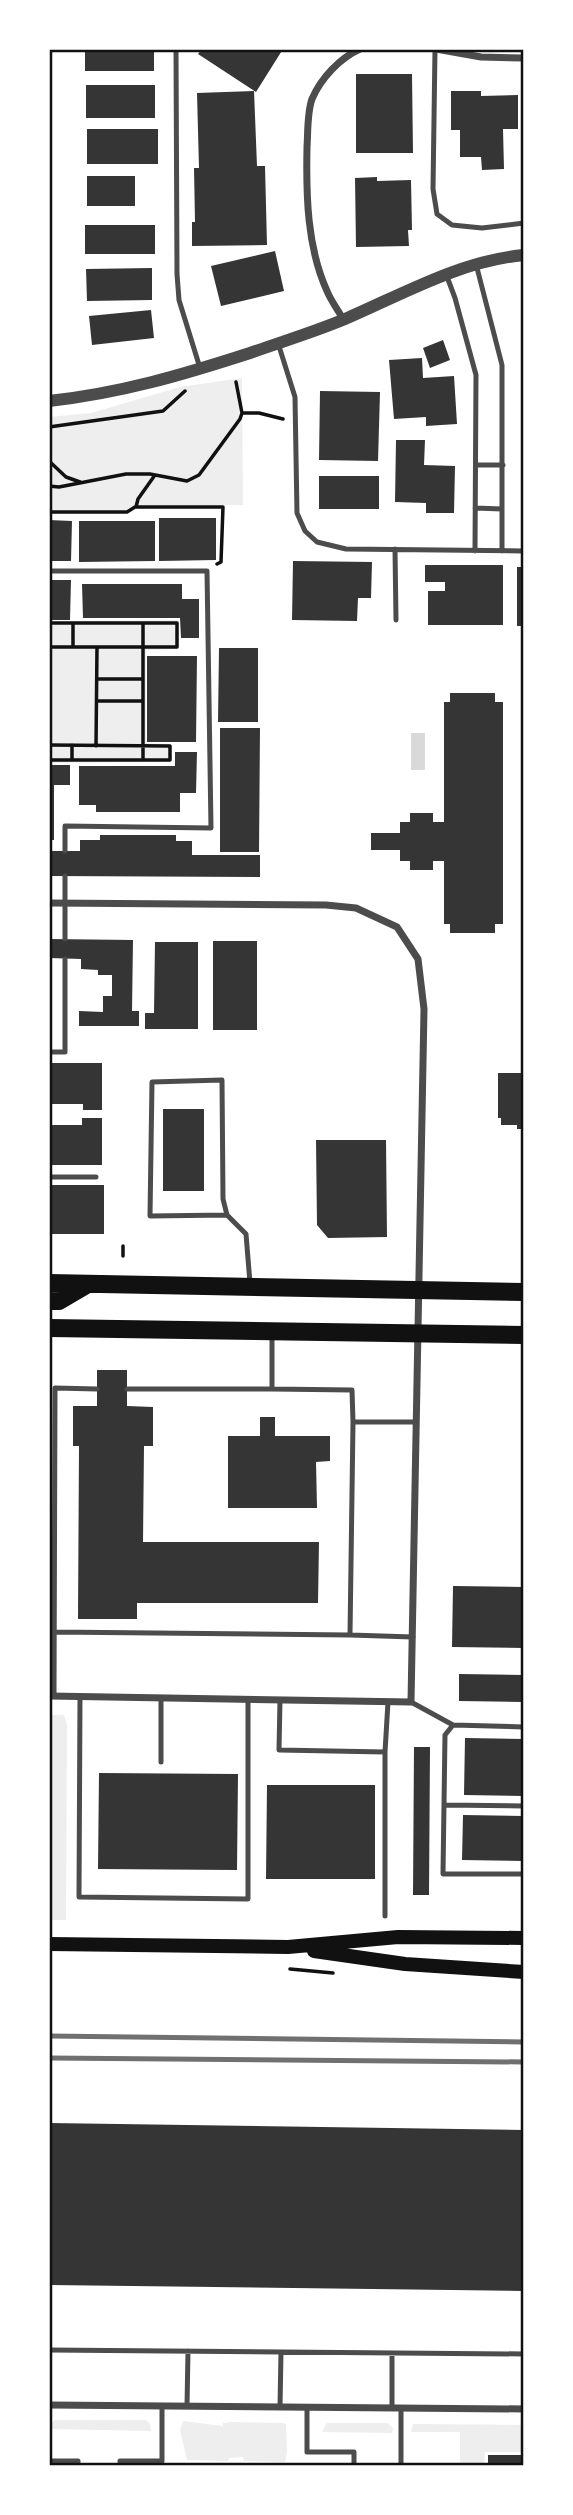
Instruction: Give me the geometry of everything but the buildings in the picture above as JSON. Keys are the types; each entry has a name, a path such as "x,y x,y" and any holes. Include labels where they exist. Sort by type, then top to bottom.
{"main road":[{"path":"49,1283 524,1292"},
{"path":"49,1301 59,1301 88,1284"},
{"path":"49,1328 524,1335"},
{"path":"49,1944 288,1947 398,1937 524,1938"},
{"path":"288,1947 405,1964 524,1972"}],"street":[{"path":"343,319 327,292 315,257 306,185 308,132 312,99 331,70 347,55 360,49"},
{"path":"436,49 481,57 524,58"},
{"path":"49,401 135,388 201,369 343,319 446,274 477,264 524,255"},
{"path":"49,903 327,905 356,908 397,927 418,959 424,1009 411,1702 52,1696"},
{"path":"49,2405 524,2409"}],"lane":[{"path":"176,49 179,300 201,369"},
{"path":"436,49 433,189 437,214 452,225 482,228 524,222"},
{"path":"477,264 502,365 502,551"},
{"path":"446,274 476,375 475,551"},
{"path":"278,343 295,397 298,513 305,531 317,542 346,549 524,551"},
{"path":"476,465 503,465"},
{"path":"475,508 502,509"},
{"path":"395,549 396,620"},
{"path":"49,571 207,571 211,828 65,826 65,852"},
{"path":"65,876 65,939"},
{"path":"49,1052 65,1052 65,959"},
{"path":"227,1214 150,1216 152,1082 222,1080 223,1199 227,1214 246,1234 251,1286"},
{"path":"49,1177 96,1177"},
{"path":"272,1330 272,1389"},
{"path":"52,1696 55,1388 97,1389"},
{"path":"127,1388 352,1390 350,1635"},
{"path":"353,1422 416,1422"},
{"path":"53,1632 413,1637"},
{"path":"80,1697 79,1897 248,1899 248,1699"},
{"path":"161,1698 161,1762"},
{"path":"280,1700 279,1750 385,1752"},
{"path":"385,1916 385,1752 388,1702"},
{"path":"411,1702 453,1726 524,1727"},
{"path":"453,1726 445,1735 443,1874 524,1874"},
{"path":"444,1805 524,1806"},
{"path":"49,2350 524,2354"},
{"path":"187,2406 188,2351"},
{"path":"280,2407 281,2352"},
{"path":"391,2408 392,2353"},
{"path":"120,2466 120,2461 162,2461 162,2406"},
{"path":"307,2407 307,2452 354,2452 354,2466"},
{"path":"401,2408 401,2466"},
{"path":"49,2461 78,2461 78,2466"}],"path":[{"path":"49,486 60,487 126,474 155,475 187,481 199,475 240,418 242,412 236,382"},
{"path":"49,427 163,411"},
{"path":"242,412 296,421"},
{"path":"49,461 66,477 82,483"},
{"path":"136,507 138,499 155,475"},
{"path":"49,512 127,512 136,507 223,507 222,562 207,571"},
{"path":"49,623 177,623 177,647 49,648"},
{"path":"73,623 73,648"},
{"path":"143,623 143,760"},
{"path":"96,746 97,647"},
{"path":"97,679 143,679"},
{"path":"97,701 143,701"},
{"path":"49,745 170,747 170,760 49,760"},
{"path":"72,745 72,760"},
{"path":"123,1246 123,1256"}],"shaded area":[{"path":"242,378 243,505 136,505 126,510 49,510 49,417 91,413 180,387"},
{"path":"179,620 179,649 146,650 146,743 171,744 171,762 49,763 49,621"},
{"path":"411,733 425,733 425,770 411,770"},
{"path":"49,1715 64,1715 67,1725 66,1920 49,1920"},
{"path":"146,2420 151,2431 52,2429 52,2422"},
{"path":"183,2421 223,2426 223,2423 230,2422 286,2424 285,2462 244,2461 243,2457 229,2458 228,2461 187,2460 180,2430"},
{"path":"327,2423 387,2423 393,2428 392,2433 322,2432"},
{"path":"413,2424 524,2425 524,2452 485,2452 484,2466 460,2466 460,2432 411,2432"}],"railway":[{"path":"49,2036 524,2042"},
{"path":"49,2058 524,2062"}]}
